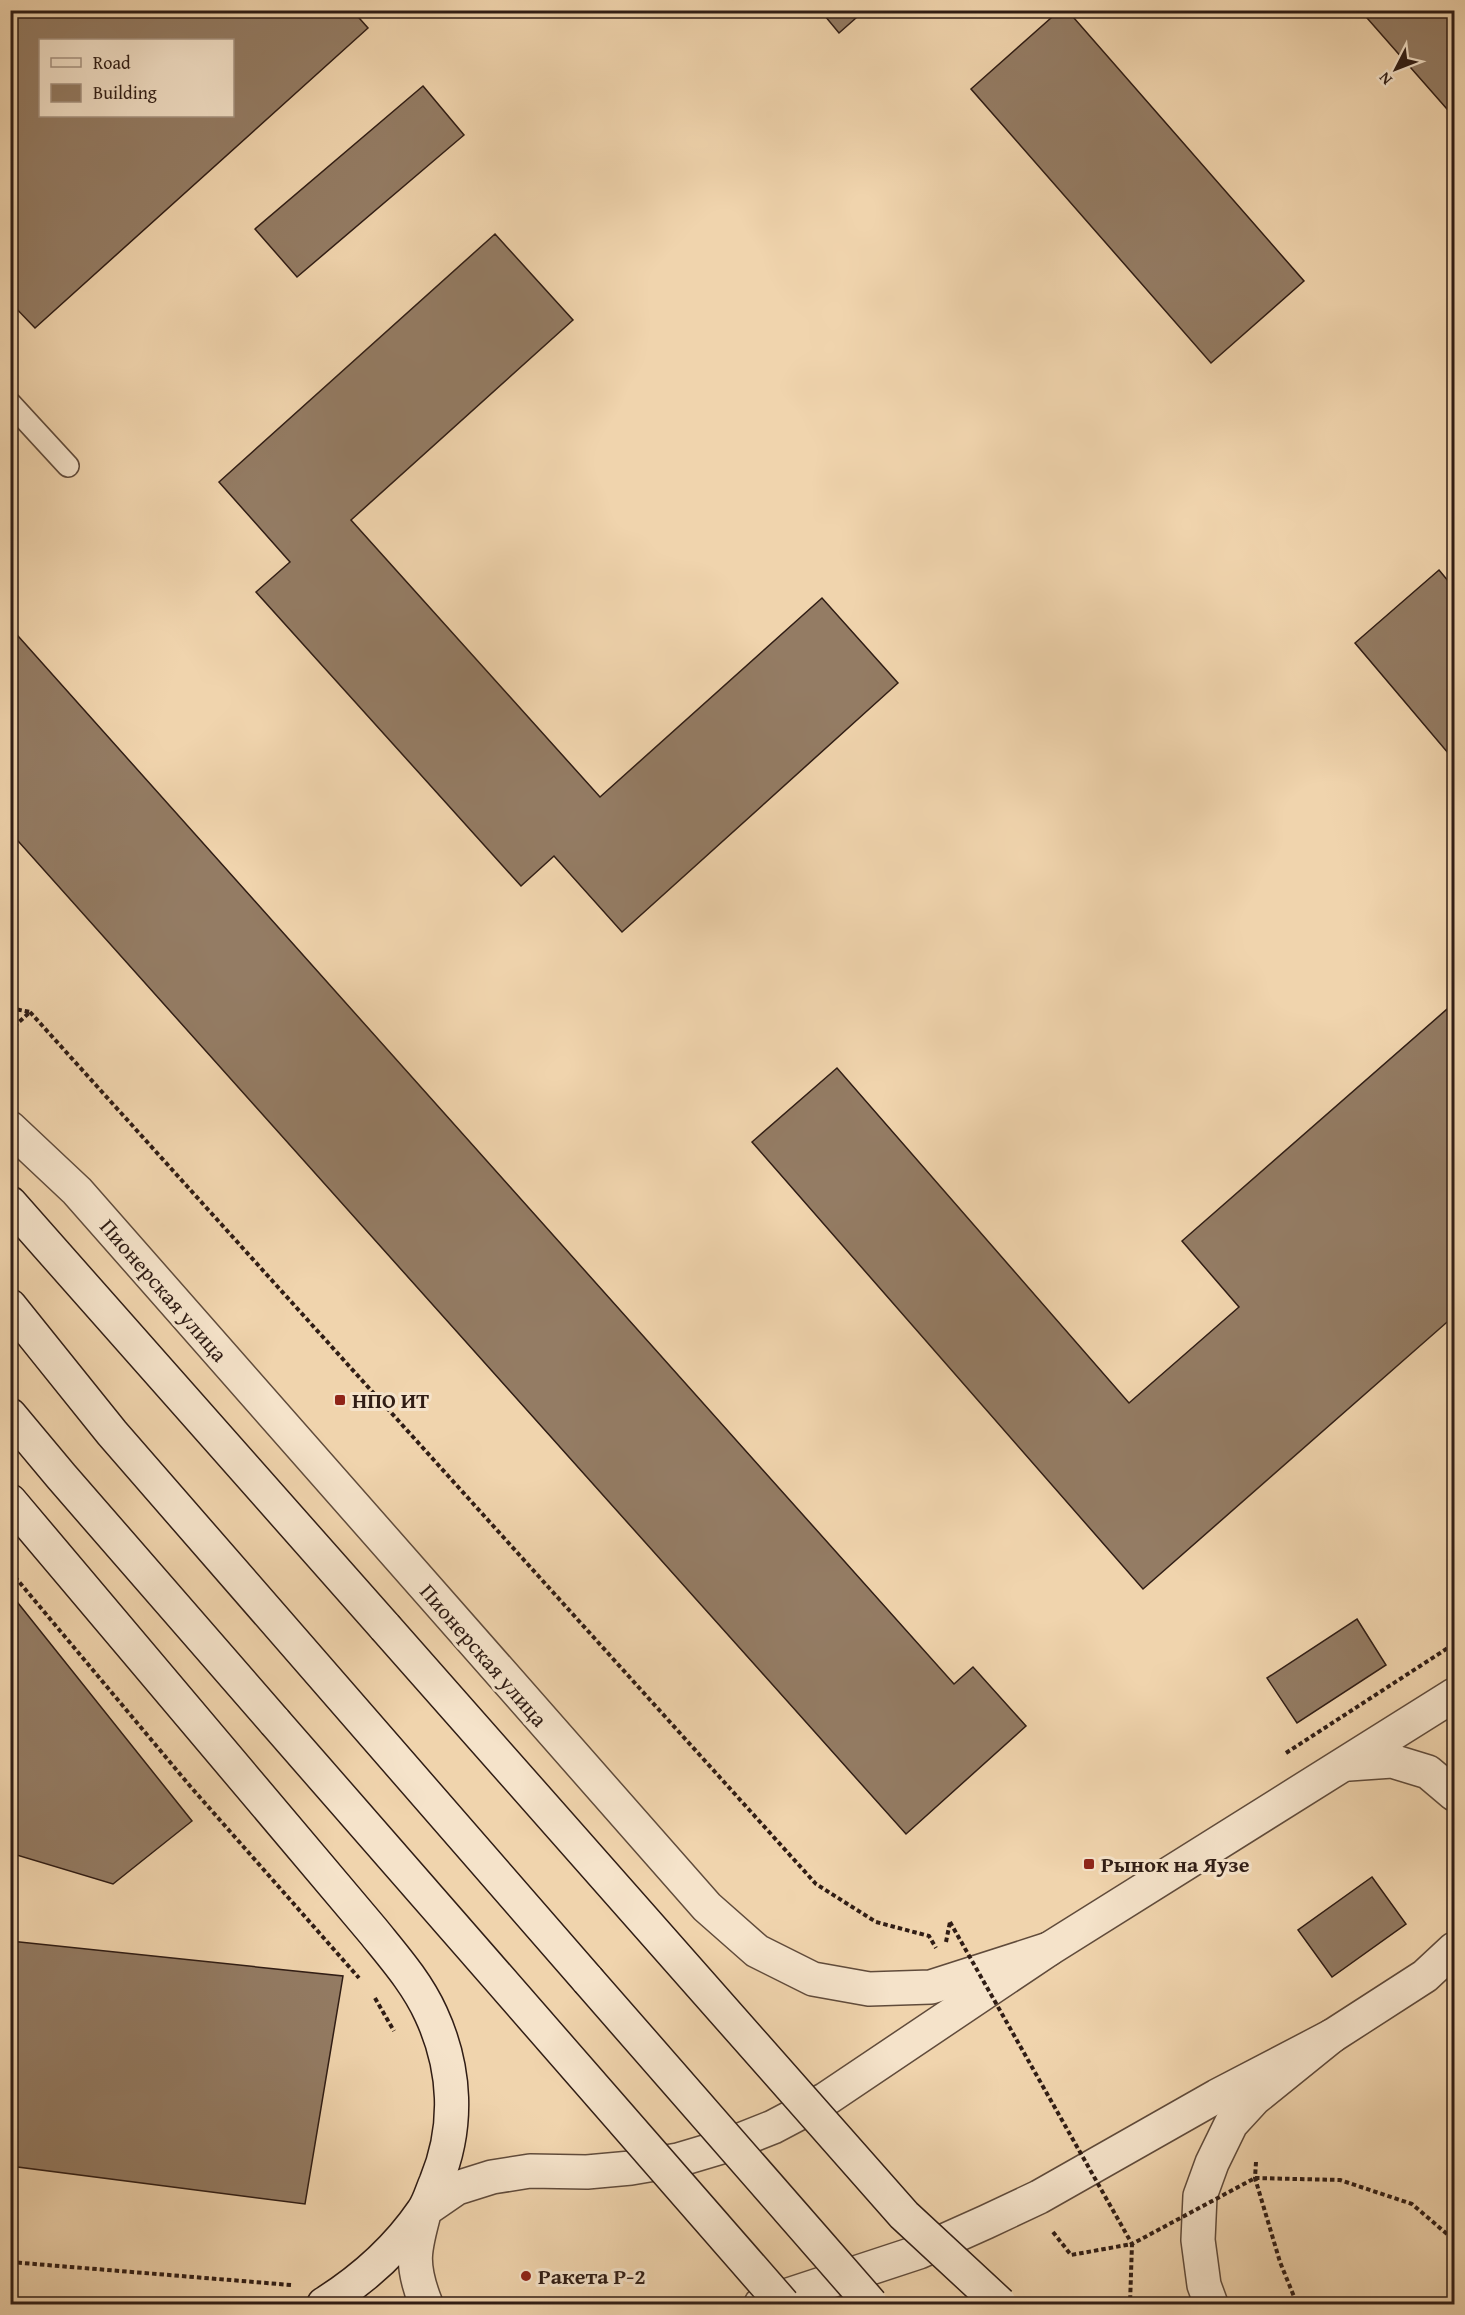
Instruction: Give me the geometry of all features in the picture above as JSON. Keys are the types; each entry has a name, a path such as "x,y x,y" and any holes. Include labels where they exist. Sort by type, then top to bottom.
{"main road":[{"name":"Пионерская улица","path":"10,1128 77,1191 707,1907 757,1951 813,1979 869,1989 931,1987 1049,1949"},
{"path":"10,1203 904,2215 1000,2304"},
{"path":"10,1306 112,1433 871,2304"},
{"path":"10,1415 783,2304"},
{"path":"10,1501 374,1931 406,1973 430,2012 443,2045 452,2087 453,2120 445,2161 425,2210 414,2249 417,2282 426,2304"},
{"path":"312,2295 342,2293 385,2257 425,2210 457,2188 492,2177 530,2171 587,2172 678,2160 725,2146 772,2127 826,2099 1049,1949 1455,1695"},
{"path":"1348,1764 1392,1761 1428,1772 1455,1794"},
{"path":"761,2304 919,2252 1039,2196 1217,2096 1332,2036 1425,1976 1455,1949"},
{"path":"1212,2304 1204,2285 1198,2241 1200,2196 1212,2163 1231,2124 1254,2099 1332,2036"}],"lane":[{"path":"10,403 68,466"}],"path":[{"path":"10,1008 30,1012 816,1884 876,1922 929,1936 938,1952"},
{"path":"10,1030 30,1012"},
{"path":"10,1571 190,1786 363,1982"},
{"path":"1284,1754 1455,1644"},
{"path":"950,1922 1132,2244 1255,2178 1340,2180 1412,2205 1455,2240"},
{"path":"963,1950 973,1945"},
{"path":"370,1991 399,2038"},
{"path":"1255,2178 1280,2262 1297,2304"},
{"path":"10,2262 312,2295"}],"building":[{"path":"10,10 352,10 368,28 35,328 10,302"},
{"path":"820,10 865,10 839,33"},
{"path":"1060,10 1067,10 1304,281 1211,363 971,89"},
{"path":"1360,10 1454,10 1454,117"},
{"path":"423,86 464,135 297,277 255,229"},
{"path":"495,234 573,320 351,520 600,797 822,598 898,683 622,932 554,856 521,886 256,592 290,562 219,482"},
{"path":"1439,570 1454,588 1454,760 1355,643"},
{"path":"10,627 954,1684 973,1667 1026,1726 906,1834 10,832"},
{"path":"1454,1003 1454,1316 1143,1589 752,1142 837,1068 1129,1403 1239,1307 1182,1241"},
{"path":"10,1593 192,1821 113,1884 10,1853"},
{"path":"1357,1619 1386,1665 1297,1723 1267,1678"},
{"path":"1372,1877 1406,1924 1332,1977 1298,1930"},
{"path":"10,1941 343,1976 305,2204 10,2166"}],"place":[{"name":"НПО ИТ","path":"340,1400"},
{"name":"Рынок на Яузе","path":"1089,1864"},
{"name":"Ракета Р-2","path":"526,2276"}]}
